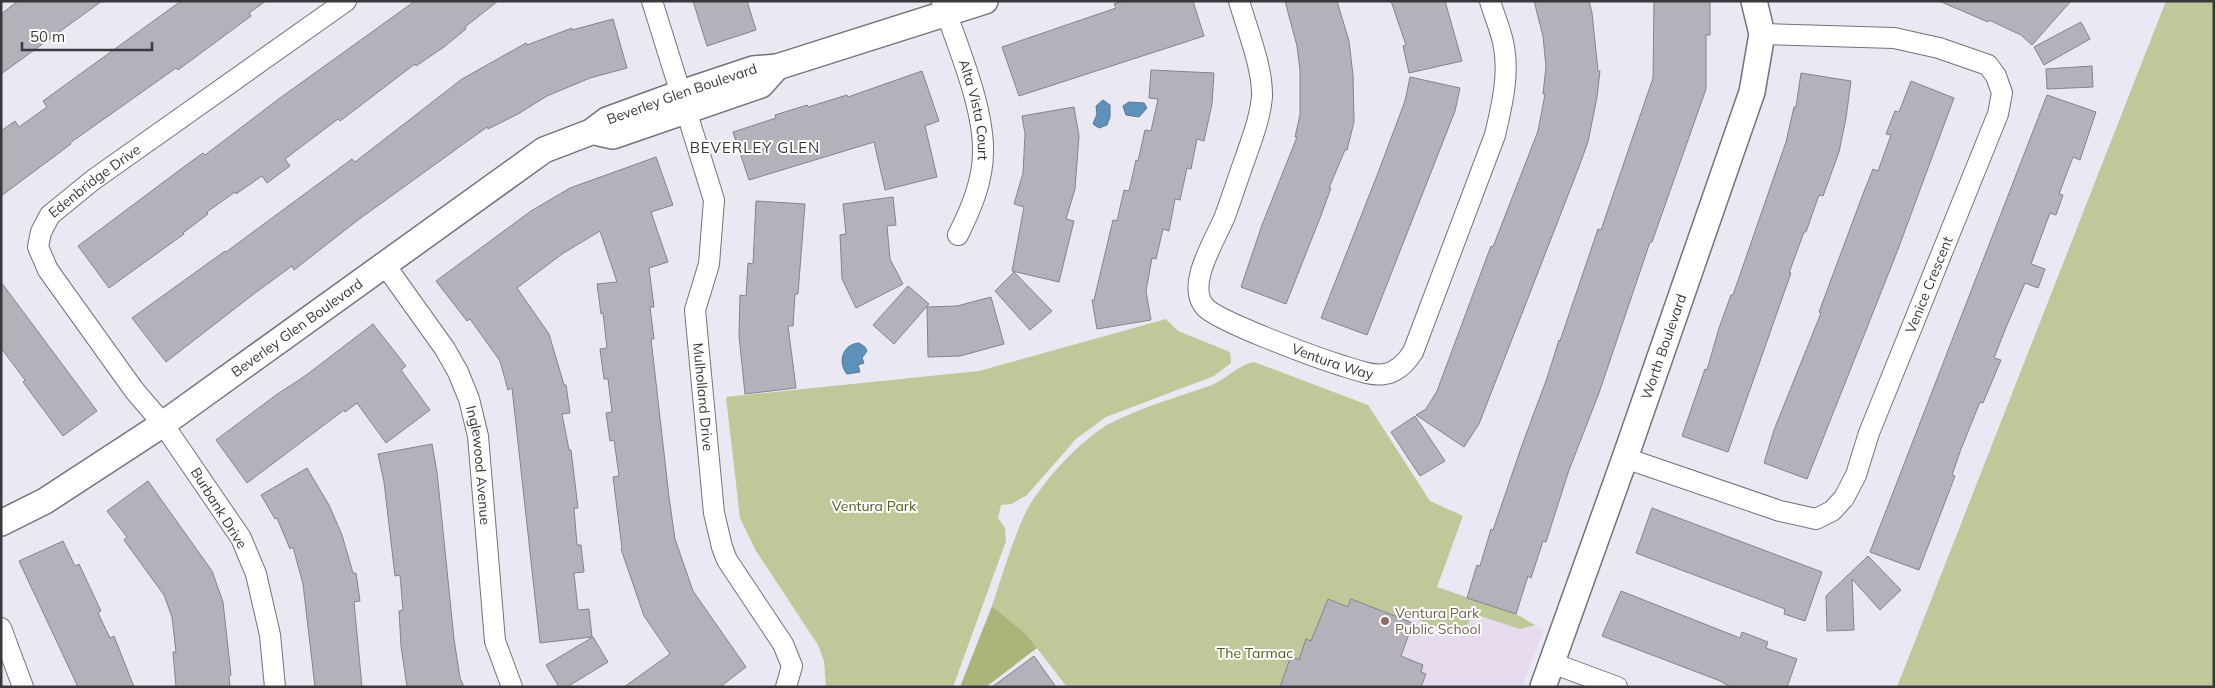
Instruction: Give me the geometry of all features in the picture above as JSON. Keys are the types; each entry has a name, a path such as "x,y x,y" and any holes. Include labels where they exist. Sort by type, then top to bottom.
{"street":[{"name":"Edenbridge Drive","path":"164,424 134,390 48,270 38,246 42,232 50,215 93,180 346,1"},
{"name":"Mulholland Drive","path":"652,1 714,200 709,264 694,310 714,513 727,560 783,644 792,666 786,687"},
{"name":"Beverley Glen Boulevard","path":"1,523 45,501 164,424 544,150 591,132 607,120 683,102 753,69 777,67 945,7 985,1"},
{"name":"Ventura Way","path":"1239,1 1259,69 1262,96 1257,124 1225,217 1200,274 1198,294 1205,307 1222,318 1332,362 1374,376 1387,374 1404,366 1413,352 1495,135 1503,100 1506,66 1503,42 1490,1"},
{"name":"Worth Boulevard","path":"1543,687 1752,92 1762,34 1754,1"},
{"name":"Alta Vista Court","path":"945,7 980,118 983,152 981,171 974,200 958,235"},
{"name":"Venice Crescent","path":"1625,458 1780,511 1816,519 1832,511 1844,498 1856,476 1870,433 1998,114 2002,93 1996,76 1988,65 1939,48 1894,38 1762,34"},
{"name":"Inglewood Avenue","path":"385,265 445,349 469,399 478,436 495,641 512,687"},
{"name":"Burbank Drive","path":"164,424 241,538 256,574 270,635 275,687"},
{"path":"1,628 23,687"},
{"path":"1552,663 1616,687"}],"shaded area":[{"name":"Ventura Park Public School","path":"1330,558 1437,587 1516,614 1544,629 1522,687 1146,687"}],"green space":[{"path":"2166,1 2214,1 2214,687 1897,687"},
{"name":"Ventura Park","path":"1166,319 1178,331 1230,352 1231,363 1214,376 1106,417 1076,439 1027,495 1011,504 1001,505 998,518 1005,528 1006,541 953,687 826,687 824,661 818,645 756,551 740,518 726,397 979,371"},
{"name":"The Tarmac","path":"1254,362 1368,405 1430,501 1463,516 1437,587 1516,614 1535,625 1520,629 1474,614 1464,628 1448,630 1430,625 1399,611 1396,617 1351,599 1348,607 1328,599 1311,641 1306,640 1299,660 1291,657 1280,687 1067,687 1026,634 992,606 1015,538 1030,504 1060,465 1085,441 1109,424 1147,407 1212,385 1243,366"},
{"path":"992,606 1026,634 1037,648 986,687 960,687"}],"water":[{"path":"1103,100 1110,105 1110,117 1107,125 1099,128 1093,124 1097,114 1096,106"},
{"path":"1129,102 1144,103 1147,108 1139,117 1126,115 1123,106"},
{"path":"859,343 867,351 862,358 864,363 858,365 860,372 847,374 842,364 843,354 853,344"}],"building":[{"path":"18,1 102,1 1,74 1,14"},
{"path":"181,1 266,1 249,13 251,16 178,70 176,68 70,143 1,196 1,131 15,121 19,127 47,107 43,101"},
{"path":"415,1 498,1 465,27 466,29 444,47 416,66 415,64 340,121 338,119 285,159 290,166 267,183 262,176 236,194 235,192 207,212 208,214 184,234 109,288 78,246 185,166 203,153 205,155 280,98"},
{"path":"693,1 747,1 756,30 707,46"},
{"path":"1124,1 1193,1 1204,36 1019,96 1002,47 1116,8 1114,4"},
{"path":"1285,1 1337,1 1349,41 1353,75 1354,122 1347,150 1345,150 1329,188 1331,188 1286,304 1241,287 1262,225 1297,137 1295,137 1300,115 1300,70 1297,46"},
{"path":"1391,1 1445,1 1462,61 1409,73 1403,46 1406,45"},
{"path":"1534,1 1589,1 1598,71 1600,71 1597,97 1588,142 1577,172 1479,424 1464,447 1416,415 1426,409 1437,391 1491,246 1493,247 1538,131 1545,94 1543,94 1546,67 1543,36"},
{"path":"1654,1 1710,1 1710,35 1706,35 1706,89 1652,242 1650,242 1599,393 1569,470 1546,542 1543,541 1531,578 1528,576 1516,614 1467,598 1477,565 1480,566 1491,529 1493,530 1547,378 1598,229 1601,230 1653,78"},
{"path":"1939,1 2071,1 2032,45 2021,35 1989,20 1988,22"},
{"path":"613,19 627,68 590,78 547,96 518,114 488,129 487,127 358,220 294,270 292,266 255,293 166,362 132,318 226,252 352,159 355,162 462,79 526,43 527,45 572,28 572,30"},
{"path":"2081,22 2090,39 2044,65 2034,47"},
{"path":"2092,66 2093,87 2047,89 2046,69"},
{"path":"1151,70 1214,73 1212,104 1204,141 1197,139 1191,169 1187,168 1180,200 1175,199 1169,231 1163,229 1156,259 1152,258 1146,291 1151,320 1097,329 1092,300 1094,300 1113,220 1117,221 1124,190 1129,191 1145,130 1151,131 1158,99 1149,98"},
{"path":"922,71 939,121 925,126 937,177 885,190 874,142 749,180 733,132 776,118 775,115 847,95 848,97"},
{"path":"1801,73 1851,81 1846,118 1839,152 1823,196 1819,195 1806,232 1804,232 1728,452 1682,436 1705,369 1707,370 1719,328 1731,295 1733,295 1786,142 1794,107 1796,107"},
{"path":"1410,77 1460,88 1455,111 1367,335 1321,318 1405,101"},
{"path":"1911,81 1954,98 1897,252 1807,479 1764,463 1774,430 1821,313 1819,312 1863,194 1873,169 1878,171 1891,135 1886,134 1895,111 1899,112"},
{"path":"2047,95 2096,112 2080,160 2073,157 2059,194 2063,195 2056,215 2050,213 2031,264 2045,269 2038,288 2025,283 2005,330 1994,358 2001,360 1983,403 1980,402 1961,449 1952,475 1955,476 1919,570 1870,552"},
{"path":"1074,107 1079,136 1075,189 1066,219 1074,221 1059,282 1012,271 1024,207 1014,204 1023,173 1025,134 1022,116"},
{"path":"656,157 673,205 651,212 668,262 649,268 654,307 650,307 654,339 651,339 675,539 693,591 746,667 720,687 624,687 670,654 644,616 621,549 613,477 619,476 614,440 610,441 606,413 612,412 608,379 604,379 600,349 607,348 597,284 617,282 600,231 562,254 517,288 549,334 564,385 566,385 570,413 562,414 569,450 571,450 578,508 574,508 577,545 581,545 584,572 574,573 578,610 589,609 592,637 540,643 512,388 508,390 500,361 470,319 467,321 436,281 531,211 570,188"},
{"path":"893,197 896,225 887,226 890,259 903,284 856,308 842,279 840,235 846,234 843,204"},
{"path":"756,201 805,204 798,294 795,294 793,326 788,326 796,388 745,394 739,336 740,295 746,296 748,263 753,264"},
{"path":"1014,272 1052,311 1030,330 995,291"},
{"path":"1,282 97,411 63,436 23,382 25,380 1,348"},
{"path":"908,286 929,304 894,344 873,325"},
{"path":"991,297 1004,344 960,356 928,357 927,307 957,306"},
{"path":"373,324 406,366 401,370 430,410 386,443 357,403 345,412 344,410 247,483 216,440"},
{"path":"1415,416 1445,461 1420,476 1391,432"},
{"path":"432,444 437,472 454,639 460,678 464,687 407,687 401,646 399,611 403,610 400,575 395,576 384,482 378,454"},
{"path":"307,468 329,505 342,535 353,573 356,573 360,601 354,602 362,687 315,687 303,584 293,547 290,549 277,518 275,519 261,495"},
{"path":"148,481 212,571 223,602 231,675 229,676 230,687 176,687 173,652 176,652 172,617 164,595 124,540 127,537 107,511"},
{"path":"1652,508 1822,572 1805,621 1784,614 1785,609 1636,553"},
{"path":"63,541 75,566 79,564 101,611 98,613 110,638 114,636 134,687 78,687 19,561"},
{"path":"1868,556 1901,590 1880,610 1852,579 1854,630 1827,631 1826,596"},
{"path":"1621,591 1740,638 1742,632 1768,642 1766,648 1797,659 1787,687 1732,687 1602,636"},
{"path":"1328,599 1348,607 1351,599 1413,623 1401,656 1423,665 1421,672 1426,674 1421,687 1280,687 1291,656 1299,660 1306,639 1311,641"},
{"path":"593,637 608,662 567,687 559,687 546,665"},
{"path":"1034,656 1056,687 992,687"}],"place":[{"name":"Ventura Park Public School","path":"1385,621"}],"district":[{"name":"BEVERLEY GLEN","path":"755,148"}]}
